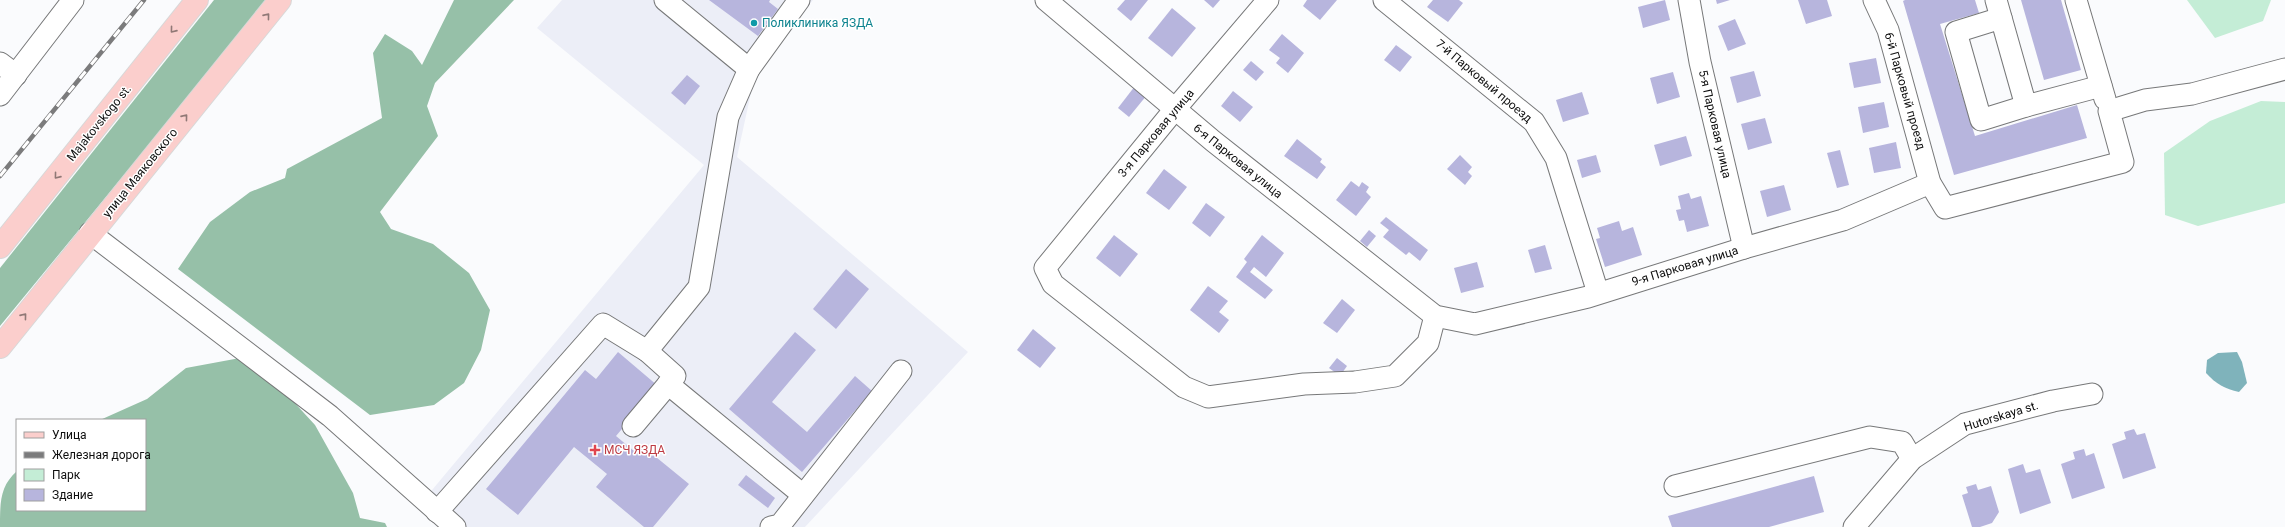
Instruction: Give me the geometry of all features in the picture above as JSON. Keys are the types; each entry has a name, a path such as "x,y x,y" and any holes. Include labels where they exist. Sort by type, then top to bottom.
{"main road":[{"name":"Majakovskogo st.","path":"0,247 197,0"},
{"name":"улица Маяковского","path":"0,347 90,233 280,0"}],"street":[{"path":"0,95 8,69 73,0"},
{"path":"665,0 748,68"},
{"path":"647,351 699,287 728,117 748,68 799,0"},
{"name":"6-я Парковая улица","path":"1046,0 1175,109 1435,316"},
{"name":"3-я Парковая улица","path":"1268,0 1175,109 1045,268 1053,284 1184,387 1208,397 1304,384 1355,382 1395,376 1428,343 1435,316"},
{"name":"7-й Парковый проезд","path":"1384,0 1534,122 1556,158 1598,293"},
{"name":"5-я Парковая улица","path":"1690,0 1700,62 1744,248"},
{"name":"6-й Парковый проезд","path":"1874,0 1888,30 1930,183 1945,208 2123,162 2109,111"},
{"path":"2076,0 2109,111 2145,100 2192,94 2285,69"},
{"path":"2026,106 1998,9 1956,32 1981,120 2026,106 2101,86"},
{"name":"9-я Парковая улица","path":"1435,316 1475,324 1588,297 1744,248 1843,220 1930,183"},
{"path":"90,233 330,416 455,527"},
{"path":"437,512 603,324 647,351 675,376 633,426"},
{"path":"772,527 780,525 901,371"},
{"path":"668,384 803,495"},
{"name":"Hutorskaya st.","path":"1854,527 1912,459 1965,424 2053,400 2092,394"},
{"path":"1675,486 1870,437 1902,442 1912,459"}],"shaded area":[{"path":"562,0 813,0 756,70 737,157 968,352 805,527 438,527 417,508 704,165 537,28"}],"green space":[{"path":"214,0 268,0 0,326 0,268"},
{"path":"454,0 514,0 435,83 427,106 438,136 380,212 391,229 433,244 469,273 490,310 481,350 464,383 434,405 370,415 178,269 210,222 250,192 285,178 287,169 382,118 373,53 385,34 412,51 422,65"},
{"path":"2187,0 2271,0 2263,21 2215,38"},
{"path":"2261,101 2285,102 2285,203 2198,226 2165,215 2164,153 2210,121"},
{"path":"240,358 281,388 315,425 353,493 360,518 385,523 387,527 0,527 2,495 7,483 16,472 16,511 146,511 146,419 102,419 147,399 186,368"}],"water":[{"path":"2237,352 2242,362 2247,383 2239,392 2221,386 2206,373 2207,360 2218,353"}],"building":[{"name":"Поликлиника ЯЗДА","path":"709,0 770,0 769,2 778,9 758,36"},
{"path":"1125,0 1148,0 1131,21 1117,9"},
{"path":"1204,0 1220,0 1213,8"},
{"path":"1307,0 1337,0 1320,20 1303,6"},
{"path":"1433,0 1459,0 1463,3 1448,22 1427,7"},
{"path":"1665,0 1670,20 1643,28 1638,7"},
{"path":"1716,0 1730,0 1717,4"},
{"path":"1798,0 1827,0 1832,16 1806,24"},
{"path":"1975,0 1979,13 1940,24 1975,136 2077,105 2087,138 1954,175 1903,1"},
{"path":"2021,0 2061,0 2081,70 2044,80"},
{"path":"1172,8 1196,28 1172,57 1148,38"},
{"path":"1735,19 1746,44 1728,51 1718,26"},
{"path":"1282,34 1304,53 1288,73 1276,63 1280,58 1269,50"},
{"path":"1396,45 1412,57 1400,72 1384,60"},
{"path":"1876,58 1881,83 1854,88 1849,63"},
{"path":"1251,61 1264,72 1256,81 1243,70"},
{"path":"1754,71 1761,96 1737,103 1730,77"},
{"path":"1673,72 1680,97 1657,104 1650,78"},
{"path":"687,75 700,86 685,105 671,93"},
{"path":"1135,86 1147,95 1129,117 1118,108"},
{"path":"1233,91 1253,107 1240,122 1221,106"},
{"path":"1582,92 1589,114 1563,122 1556,100"},
{"path":"1884,102 1889,127 1863,133 1858,107"},
{"path":"1765,118 1772,143 1748,150 1741,124"},
{"path":"1686,136 1692,156 1660,166 1654,145"},
{"path":"1297,139 1322,159 1320,162 1326,167 1317,179 1284,156"},
{"path":"1896,142 1901,168 1874,173 1869,148"},
{"path":"1840,150 1849,185 1837,188 1827,153"},
{"path":"1460,155 1472,167 1468,172 1472,176 1465,185 1447,169"},
{"path":"1596,155 1601,172 1582,178 1577,160"},
{"path":"1164,169 1187,187 1169,210 1146,193"},
{"path":"1351,181 1359,187 1362,182 1369,187 1366,192 1371,197 1356,216 1336,200"},
{"path":"1784,185 1791,210 1767,217 1760,191"},
{"path":"1689,193 1691,199 1701,196 1709,226 1687,232 1684,220 1679,221 1676,210 1681,209 1678,196"},
{"path":"1206,203 1225,217 1210,237 1192,223"},
{"path":"1386,217 1428,250 1420,261 1409,252 1406,255 1383,237 1389,230 1380,223"},
{"path":"1619,221 1622,231 1633,227 1642,255 1605,267 1596,239 1600,238 1597,228"},
{"path":"1369,230 1376,236 1367,247 1360,241"},
{"path":"1114,235 1138,254 1120,277 1096,258"},
{"path":"1262,235 1284,253 1266,277 1254,267 1250,272 1273,290 1265,299 1236,277 1247,262 1244,259"},
{"path":"1545,245 1552,269 1535,273 1528,250"},
{"path":"1477,262 1484,287 1461,293 1454,268"},
{"path":"846,269 869,289 836,329 813,309"},
{"path":"1208,286 1228,301 1219,312 1229,320 1219,333 1190,310"},
{"path":"1342,299 1355,310 1337,333 1323,323"},
{"path":"1033,329 1056,348 1040,368 1017,350"},
{"path":"795,332 816,350 772,402 807,432 855,376 872,391 802,472 729,409"},
{"path":"618,352 658,386 616,436 634,451 640,444 689,484 653,527 644,527 596,487 607,474 574,447 518,515 486,489 585,370 596,379"},
{"path":"1337,358 1347,366 1340,376 1329,368"},
{"path":"2134,429 2137,435 2145,433 2156,468 2123,479 2112,444 2126,439 2124,432"},
{"path":"2084,449 2086,456 2094,453 2105,488 2072,499 2061,464 2075,459 2073,452"},
{"path":"2023,464 2026,473 2040,469 2051,503 2020,514 2008,469"},
{"path":"746,475 775,498 768,508 738,485"},
{"path":"1814,476 1824,512 1769,527 1672,527 1668,516"},
{"path":"1976,484 1978,490 1991,486 1999,512 1992,523 1980,527 1972,527 1962,495 1968,493 1966,487"}],"railway":[{"path":"0,176 144,0"}],"place":[{"name":"Поликлиника ЯЗДА","path":"754,23"},
{"name":"МСЧ ЯЗДА","path":"595,450"}]}
